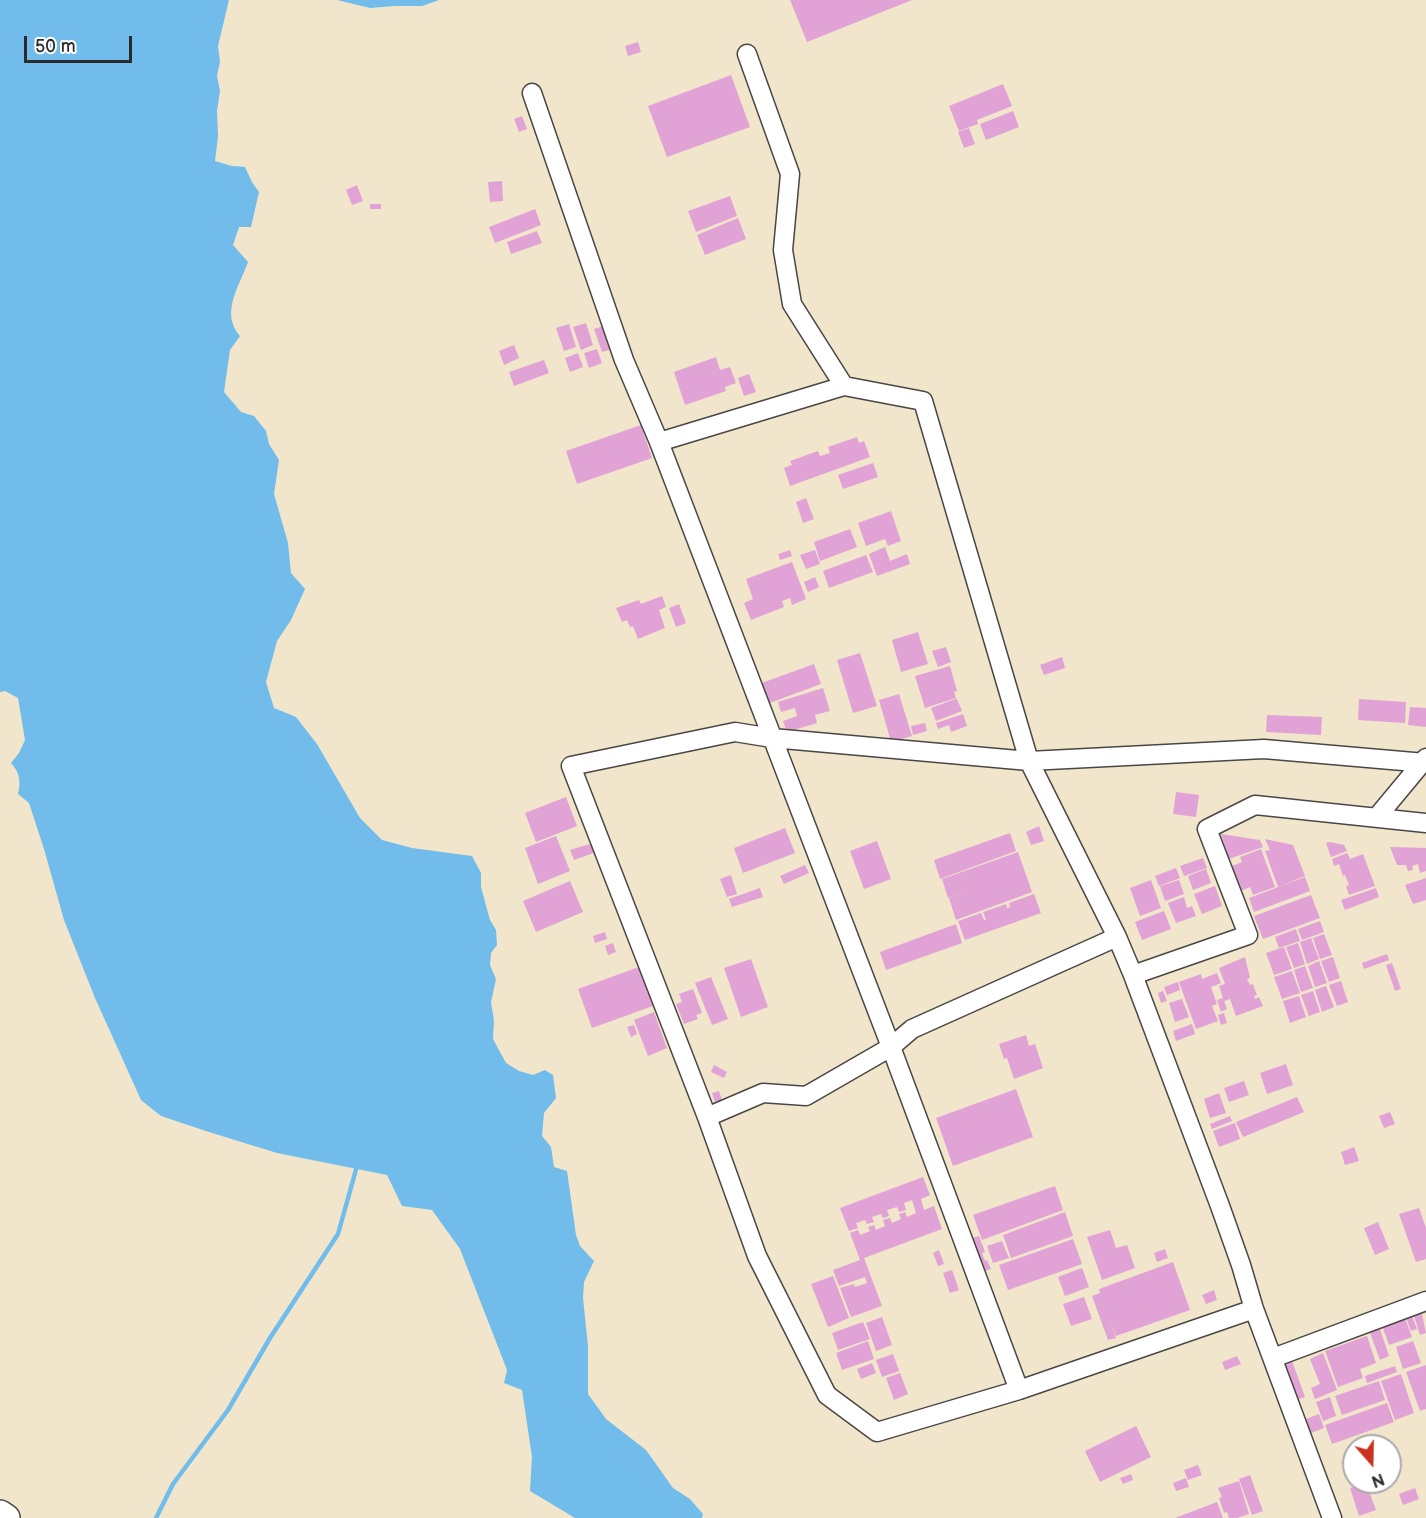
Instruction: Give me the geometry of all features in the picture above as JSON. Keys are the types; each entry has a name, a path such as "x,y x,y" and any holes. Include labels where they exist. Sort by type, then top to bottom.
{"highway":[{"path":"0,1514 6,1518"}],"street":[{"path":"747,54 790,174 783,250 792,304 844,386"},
{"path":"532,93 624,360 659,442 891,1047 1019,1390"},
{"path":"659,442 844,386 923,401 1029,761 1117,937 1133,975 1224,1216 1254,1309 1332,1518"},
{"path":"1254,1309 1019,1390 877,1432 826,1395 757,1256 571,766 735,732 772,738 1029,761 1264,749 1425,761"},
{"path":"1377,817 1425,761"},
{"path":"1133,975 1248,935 1207,829 1255,804 1426,823"},
{"path":"706,1117 763,1093 806,1096 891,1047 912,1029 1117,937"},
{"path":"1273,1358 1426,1301"}],"water":[{"path":"0,0 229,0 218,46 220,62 217,76 220,91 215,161 245,167 259,192 251,227 239,227 233,245 248,262 231,309 234,327 240,336 230,350 224,392 241,412 254,416 266,431 269,444 279,460 274,494 288,543 291,573 305,589 291,620 277,641 266,682 274,708 296,717 317,744 360,818 382,840 412,848 472,856 481,873 481,887 490,920 496,930 497,945 491,953 490,965 496,979 491,1002 494,1021 493,1039 506,1063 519,1071 533,1075 545,1070 553,1075 556,1098 544,1113 542,1136 551,1147 554,1167 567,1171 576,1235 580,1246 594,1261 584,1282 583,1298 588,1346 588,1394 606,1419 646,1450 673,1488 690,1499 703,1514 702,1518 575,1518 530,1491 532,1457 522,1390 504,1383 507,1370 460,1249 432,1210 402,1206 387,1175 277,1153 161,1116 141,1100 95,998 64,920 29,803 18,794 19,777 11,763 25,740 18,698 5,691 0,692"},
{"path":"337,0 439,0 422,6 370,8"}],"building":[{"path":"790,0 912,0 807,42"},
{"path":"638,42 641,52 628,56 625,46"},
{"path":"731,75 750,127 667,157 648,106"},
{"path":"1003,84 1012,106 977,120 978,124 959,131 949,106"},
{"path":"1013,111 1019,127 986,140 980,124"},
{"path":"522,116 527,129 519,132 514,119"},
{"path":"969,128 975,144 964,148 958,132"},
{"path":"502,181 503,201 490,202 488,182"},
{"path":"357,185 363,201 352,205 346,190"},
{"path":"730,196 737,216 696,232 688,211"},
{"path":"370,204 381,204 381,209 370,209"},
{"path":"535,209 541,225 495,243 489,227"},
{"path":"738,218 746,239 705,255 697,235"},
{"path":"537,231 542,243 511,254 507,242"},
{"path":"586,323 593,345 581,350 573,327"},
{"path":"569,324 576,347 564,351 556,328"},
{"path":"607,325 615,348 602,352 594,329"},
{"path":"514,345 519,358 504,365 499,351"},
{"path":"597,349 602,363 589,368 584,353"},
{"path":"578,353 583,367 570,372 565,358"},
{"path":"716,357 720,370 730,367 736,383 725,387 726,391 685,405 674,372"},
{"path":"544,360 549,373 514,386 509,372"},
{"path":"749,374 756,392 744,396 738,378"},
{"path":"641,425 652,458 577,484 566,451"},
{"path":"857,437 859,443 864,441 870,457 790,486 784,468 792,465 790,461 818,451 820,456 830,453 828,447"},
{"path":"873,463 878,477 843,489 838,475"},
{"path":"806,498 814,519 803,523 796,502"},
{"path":"891,511 901,541 888,546 885,539 866,546 858,523"},
{"path":"850,529 857,547 820,561 814,542"},
{"path":"885,547 890,561 907,554 910,564 877,576 869,554"},
{"path":"790,550 792,556 780,560 778,554"},
{"path":"815,550 820,564 806,569 800,555"},
{"path":"866,555 873,572 829,588 823,571"},
{"path":"792,562 806,599 792,605 790,598 782,601 784,607 751,620 744,603 753,599 746,579"},
{"path":"815,577 819,587 808,592 804,582"},
{"path":"662,596 666,607 659,610 665,628 638,639 633,626 630,627 627,620 622,622 616,608 639,600 641,604"},
{"path":"679,604 686,623 676,627 669,608"},
{"path":"918,632 928,664 901,672 892,640"},
{"path":"946,647 951,662 938,667 932,651"},
{"path":"860,653 877,706 853,713 837,660"},
{"path":"1062,657 1065,668 1044,675 1040,665"},
{"path":"814,664 821,684 767,704 759,684"},
{"path":"950,666 957,691 954,692 956,698 925,708 915,676"},
{"path":"823,688 830,711 815,715 817,723 787,732 783,721 797,716 795,708 781,712 778,702"},
{"path":"899,694 912,736 891,742 879,700"},
{"path":"955,699 962,711 936,721 931,708"},
{"path":"1359,699 1406,702 1405,723 1358,720"},
{"path":"1410,707 1426,708 1426,727 1408,725"},
{"path":"963,714 967,726 951,732 949,725 938,729 936,723"},
{"path":"1267,715 1322,717 1321,735 1266,732"},
{"path":"925,723 927,731 913,735 911,726"},
{"path":"1176,792 1199,795 1196,817 1173,814"},
{"path":"566,797 577,826 536,842 525,813"},
{"path":"1039,826 1044,841 1031,845 1026,832"},
{"path":"785,828 795,853 743,873 734,848"},
{"path":"1010,833 1016,851 940,879 934,860"},
{"path":"1221,834 1260,840 1263,847 1229,859"},
{"path":"556,836 570,871 538,884 525,848"},
{"path":"1265,839 1293,845 1305,876 1278,887 1265,851 1270,850"},
{"path":"877,841 891,879 864,889 850,851"},
{"path":"596,842 599,851 574,860 570,850"},
{"path":"1326,843 1344,845 1347,851 1331,857"},
{"path":"1390,847 1426,848 1426,871 1420,873 1418,864 1412,866 1413,870 1408,871 1406,865 1397,865"},
{"path":"1261,849 1275,887 1253,895 1250,887 1241,891 1232,866 1242,862 1240,857"},
{"path":"1018,852 1032,892 956,920 949,898 972,889 948,898 942,879"},
{"path":"1347,853 1350,859 1363,854 1375,886 1349,895 1346,886 1349,885 1345,875 1343,876 1339,864 1334,866 1332,859"},
{"path":"1203,858 1207,868 1184,876 1180,866"},
{"path":"805,865 809,873 784,884 780,876"},
{"path":"1176,868 1180,878 1159,886 1155,876"},
{"path":"1206,869 1211,883 1193,890 1188,876"},
{"path":"731,875 737,894 727,897 720,879"},
{"path":"1305,877 1310,891 1254,912 1249,898"},
{"path":"1426,878 1426,900 1413,904 1405,885"},
{"path":"1151,880 1161,908 1140,916 1130,888"},
{"path":"1179,880 1184,894 1165,901 1160,886"},
{"path":"570,881 583,912 536,932 523,901"},
{"path":"1215,886 1222,906 1202,914 1194,894"},
{"path":"760,888 763,897 732,907 729,899"},
{"path":"1376,888 1379,897 1345,910 1341,900"},
{"path":"1034,894 1041,913 965,940 958,921 981,913 986,920 983,912 1006,904 1007,908 1010,907 1009,903"},
{"path":"1311,895 1320,918 1263,939 1254,916"},
{"path":"1184,897 1187,908 1192,906 1196,916 1176,923 1168,903"},
{"path":"1164,911 1171,929 1142,940 1135,922"},
{"path":"1320,921 1324,932 1302,940 1298,929"},
{"path":"956,924 962,943 886,970 880,952"},
{"path":"1296,929 1300,941 1279,948 1275,937"},
{"path":"605,932 607,939 595,943 593,936"},
{"path":"1324,934 1332,955 1320,959 1313,938"},
{"path":"1311,938 1319,959 1307,964 1300,942"},
{"path":"613,943 616,952 608,955 605,946"},
{"path":"1298,943 1305,964 1294,968 1286,947"},
{"path":"1284,947 1292,969 1274,975 1266,953"},
{"path":"1387,954 1389,960 1364,969 1362,963"},
{"path":"1245,957 1250,978 1247,979 1250,985 1253,984 1257,995 1254,996 1255,999 1259,997 1263,1006 1236,1016 1230,999 1224,1001 1227,1009 1221,1012 1217,1000 1223,998 1219,986 1225,984 1219,968"},
{"path":"1333,957 1340,978 1329,982 1321,961"},
{"path":"751,959 768,1007 741,1017 724,968"},
{"path":"1319,961 1327,983 1315,987 1308,966"},
{"path":"1392,963 1401,989 1395,991 1386,965"},
{"path":"1305,966 1313,988 1301,992 1294,970"},
{"path":"639,967 653,1006 592,1028 578,989"},
{"path":"1292,971 1300,993 1282,999 1274,977"},
{"path":"1217,973 1221,983 1211,987 1217,1004 1212,1006 1218,1021 1196,1029 1179,982 1201,974 1202,979"},
{"path":"711,977 728,1019 712,1025 695,983"},
{"path":"1341,981 1348,1002 1337,1006 1329,985"},
{"path":"1178,982 1180,990 1167,995 1164,987"},
{"path":"1326,986 1334,1007 1322,1012 1315,990"},
{"path":"693,989 702,1013 696,1015 698,1019 684,1024 676,1004 682,1002 679,994"},
{"path":"1163,991 1167,1001 1161,1003 1158,993"},
{"path":"1313,991 1320,1012 1309,1016 1301,995"},
{"path":"1299,996 1306,1017 1290,1023 1283,1001"},
{"path":"1182,999 1189,1017 1175,1022 1169,1003"},
{"path":"654,1012 667,1048 648,1056 634,1020"},
{"path":"1224,1013 1227,1023 1221,1025 1218,1015"},
{"path":"1192,1024 1195,1034 1176,1041 1173,1031"},
{"path":"634,1025 637,1034 631,1037 627,1027"},
{"path":"1026,1035 1029,1046 1035,1044 1043,1068 1014,1079 1007,1058 1004,1059 999,1044"},
{"path":"1286,1064 1293,1085 1267,1094 1260,1073"},
{"path":"714,1065 727,1072 724,1078 711,1072"},
{"path":"1244,1081 1249,1095 1229,1102 1224,1088"},
{"path":"1016,1089 1033,1137 953,1166 936,1118"},
{"path":"719,1091 723,1103 716,1105 712,1093"},
{"path":"1219,1093 1226,1113 1210,1118 1204,1099"},
{"path":"1297,1097 1304,1112 1243,1137 1236,1122"},
{"path":"1390,1112 1395,1124 1384,1128 1379,1116"},
{"path":"1230,1116 1232,1121 1212,1129 1210,1124"},
{"path":"1235,1123 1240,1139 1219,1147 1213,1131"},
{"path":"1354,1147 1359,1161 1345,1165 1341,1152"},
{"path":"923,1177 930,1195 921,1199 924,1210 934,1206 942,1229 864,1258 882,1306 851,1317 840,1288 867,1283 865,1277 839,1286 833,1270 860,1260 850,1233 858,1230 860,1235 870,1231 868,1227 874,1225 876,1230 885,1226 883,1220 890,1218 892,1223 901,1219 899,1214 905,1212 907,1217 916,1213 912,1200 904,1203 906,1210 899,1212 897,1207 887,1210 889,1216 883,1218 881,1214 872,1217 874,1222 867,1224 865,1220 856,1223 858,1228 849,1231 840,1208"},
{"path":"1055,1186 1063,1210 982,1240 973,1215"},
{"path":"1419,1208 1426,1228 1426,1259 1416,1262 1399,1214"},
{"path":"1065,1212 1073,1236 1011,1258 1003,1235"},
{"path":"1378,1222 1389,1249 1375,1255 1364,1228"},
{"path":"1110,1230 1116,1248 1127,1245 1135,1268 1102,1280 1087,1237"},
{"path":"979,1236 985,1252 982,1253 991,1269 981,1272 969,1239"},
{"path":"1073,1239 1082,1264 1008,1290 999,1265"},
{"path":"1002,1241 1009,1258 993,1263 987,1246"},
{"path":"1165,1249 1168,1258 1157,1262 1154,1253"},
{"path":"939,1250 944,1264 938,1266 933,1253"},
{"path":"1173,1262 1190,1310 1116,1336 1110,1321 1116,1338 1108,1340 1092,1296 1100,1293 1099,1289"},
{"path":"1082,1268 1089,1287 1065,1296 1058,1277"},
{"path":"952,1270 959,1290 950,1293 943,1273"},
{"path":"833,1276 849,1318 828,1327 811,1284"},
{"path":"1214,1290 1217,1300 1206,1304 1202,1295"},
{"path":"1084,1297 1092,1319 1071,1326 1063,1304"},
{"path":"1411,1313 1417,1329 1411,1331 1405,1315"},
{"path":"1422,1314 1426,1333 1420,1335 1414,1316"},
{"path":"882,1317 892,1345 876,1351 866,1323"},
{"path":"1405,1318 1412,1337 1389,1345 1382,1326"},
{"path":"863,1322 870,1339 838,1350 832,1333"},
{"path":"1379,1326 1389,1356 1380,1360 1369,1330"},
{"path":"1367,1336 1376,1363 1360,1369 1363,1378 1338,1387 1325,1351"},
{"path":"868,1341 874,1359 842,1370 836,1353"},
{"path":"1413,1341 1421,1363 1403,1369 1396,1347"},
{"path":"1323,1353 1337,1390 1315,1399 1311,1388 1320,1384 1310,1359"},
{"path":"893,1354 899,1371 882,1377 876,1360"},
{"path":"1237,1356 1241,1364 1225,1370 1222,1362"},
{"path":"1292,1361 1305,1397 1297,1400 1284,1364"},
{"path":"872,1363 876,1373 861,1379 857,1369"},
{"path":"1426,1365 1426,1409 1420,1411 1406,1372"},
{"path":"1395,1366 1397,1372 1367,1383 1365,1376"},
{"path":"900,1373 908,1394 894,1400 886,1378"},
{"path":"1401,1374 1414,1413 1395,1420 1381,1381"},
{"path":"1379,1381 1385,1400 1342,1415 1335,1396"},
{"path":"1330,1397 1336,1416 1323,1421 1316,1402"},
{"path":"1387,1403 1394,1422 1360,1434 1342,1434 1342,1440 1332,1444 1325,1425"},
{"path":"1319,1414 1324,1428 1311,1433 1306,1419"},
{"path":"1136,1426 1151,1457 1100,1482 1085,1451"},
{"path":"1198,1465 1202,1475 1188,1480 1184,1470"},
{"path":"1131,1474 1133,1480 1123,1484 1120,1478"},
{"path":"1250,1475 1263,1511 1252,1515 1239,1479"},
{"path":"1186,1478 1189,1487 1176,1491 1173,1483"},
{"path":"1239,1481 1249,1514 1229,1518 1227,1512 1224,1513 1218,1488"},
{"path":"1415,1488 1419,1499 1403,1505 1399,1494"},
{"path":"1352,1494 1370,1494 1376,1510 1359,1516"},
{"path":"1217,1502 1223,1518 1175,1518"}],"waterway":[{"path":"156,1518 173,1484 228,1410 270,1338 338,1234 357,1166"}]}
